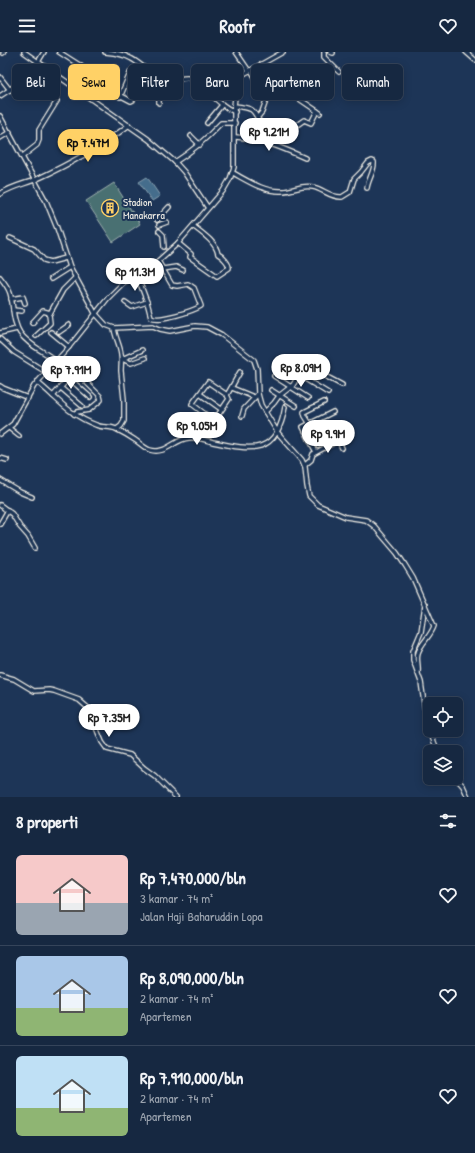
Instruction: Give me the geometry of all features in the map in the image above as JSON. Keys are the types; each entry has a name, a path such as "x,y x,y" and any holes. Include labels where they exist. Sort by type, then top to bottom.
{"street":[{"path":"24,52 148,139 175,162 184,172 208,208"},
{"path":"0,96 26,79 44,52"},
{"path":"59,52 78,64"},
{"path":"105,52 128,56 139,64"},
{"path":"236,52 250,70"},
{"path":"0,434 9,428 16,420 37,382 69,347 95,313 123,283 158,261 178,243 223,191 233,173 235,137 234,106 238,83 242,76 250,70 283,52"},
{"path":"324,52 324,57 338,72"},
{"path":"466,52 475,60"},
{"path":"128,76 120,97 130,101 133,100"},
{"path":"0,77 10,90"},
{"path":"183,79 190,78 197,82 222,105 235,112"},
{"path":"258,117 262,112 266,100"},
{"path":"234,106 253,110 262,125 279,123 297,125 304,120 311,123 318,112 301,100"},
{"path":"23,156 37,145 39,140 39,130 57,101"},
{"path":"206,122 222,105"},
{"path":"0,116 35,180 57,228 66,258 75,278 95,313 106,325 114,328 153,326 170,331 197,326 212,329 254,361 257,369 258,394 265,412 278,433 300,456 304,465 308,492 312,501 318,505 346,516 366,520 374,526 397,553 413,578 425,606 433,620 434,626 432,633 420,647 417,655 418,672"},
{"path":"175,162 200,144 222,123 235,123"},
{"path":"0,194 10,187 35,180 84,156 107,142 129,125"},
{"path":"0,138 10,132"},
{"path":"191,136 200,144"},
{"path":"235,137 248,138 283,148 305,158"},
{"path":"233,173 269,190 282,191 300,186 308,186 317,188 334,196 342,197 350,192 354,179 368,163 372,161 374,162 374,167 368,181 367,188"},
{"path":"157,220 169,207"},
{"path":"159,225 167,222"},
{"path":"178,243 190,254 190,257 217,276 229,268 229,265 222,256 218,254 216,248 210,240 193,226"},
{"path":"159,231 163,235 164,247"},
{"path":"10,238 34,249 44,260 51,262 66,258"},
{"path":"135,276 141,286 151,317 174,316 194,310 201,306 194,288 191,285 172,285 158,261"},
{"path":"51,278 70,267"},
{"path":"163,269 176,267 183,270"},
{"path":"0,278 9,290 17,329 30,344 48,354 56,361"},
{"path":"36,336 50,323 50,313 62,290 75,278"},
{"path":"11,299 23,297 25,302"},
{"path":"125,302 132,307 147,302"},
{"path":"13,310 22,311"},
{"path":"32,323 43,311 50,313"},
{"path":"60,340 62,337 58,332 69,325"},
{"path":"114,328 122,359 121,371 124,399 124,421 117,429"},
{"path":"0,333 17,329"},
{"path":"51,332 69,347"},
{"path":"0,339 14,352 46,372"},
{"path":"122,359 142,350"},
{"path":"122,359 131,363 144,358 131,355"},
{"path":"295,360 342,385"},
{"path":"265,412 279,396 293,385 305,365"},
{"path":"289,369 328,393"},
{"path":"227,395 240,372"},
{"path":"74,414 79,411 89,410 101,400 100,396 85,381 91,373"},
{"path":"274,376 308,398"},
{"path":"53,396 67,380 70,379 90,397"},
{"path":"37,382 74,414 95,425 117,429 123,434 134,439 145,448 156,451 169,448 177,441 189,438 197,438 235,447 253,448 267,443 278,433 285,407"},
{"path":"208,382 227,395 229,399 214,421 192,404 200,394 203,387 208,382"},
{"path":"0,386 28,398"},
{"path":"61,388 82,406"},
{"path":"232,388 254,397"},
{"path":"271,390 296,406"},
{"path":"200,394 221,409"},
{"path":"242,416 244,409 258,394"},
{"path":"317,435 304,412 324,402"},
{"path":"316,452 302,427 334,412"},
{"path":"309,439 340,424"},
{"path":"9,428 19,436"},
{"path":"304,465 311,460 313,454 348,435"},
{"path":"338,440 342,448"},
{"path":"0,458 7,460"},
{"path":"0,480 20,492 32,497"},
{"path":"0,505 12,514 28,536 34,548"},
{"path":"0,524 8,510"},
{"path":"425,606 421,632 413,651 413,660 421,682 427,724 435,745"},
{"path":"0,675 14,679 34,691 49,690 79,700 88,708 102,742 107,749 130,755 155,776 176,797"},
{"path":"462,785 468,797"}],"green space":[{"path":"114,183 140,224 113,242 86,201"}],"water":[{"path":"147,177 160,196 152,201 139,182"}],"place":[{"name":"Stadion Manakarra","path":"110,208"}]}
